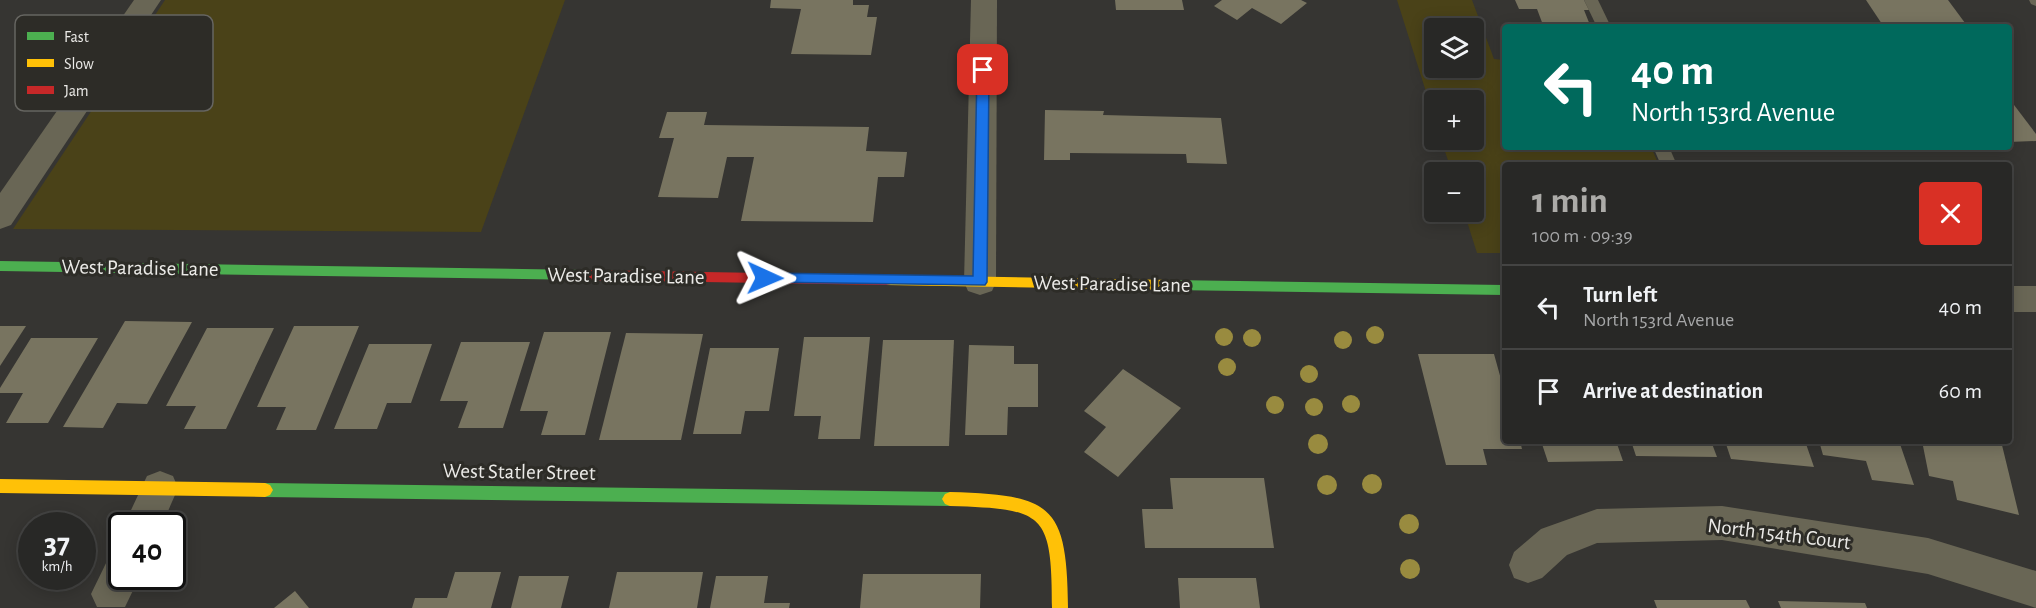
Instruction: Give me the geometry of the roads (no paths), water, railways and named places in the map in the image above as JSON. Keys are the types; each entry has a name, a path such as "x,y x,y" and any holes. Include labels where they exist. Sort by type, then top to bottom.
{"street":[{"path":"138,15 148,0"},
{"path":"980,282 984,0"},
{"path":"0,217 72,111"},
{"name":"West Paradise Lane","path":"0,266 1502,290"},
{"path":"2012,299 2036,299"},
{"name":"West Statler Street","path":"0,486 996,500 1017,503 1036,511 1051,526 1060,551 1060,608"},
{"path":"149,512 160,488"},
{"name":"North 154th Court","path":"1528,565 1554,542 1597,526 1722,523 1928,556 2036,590"}],"lane":[{"path":"1591,0 1603,24"}]}
